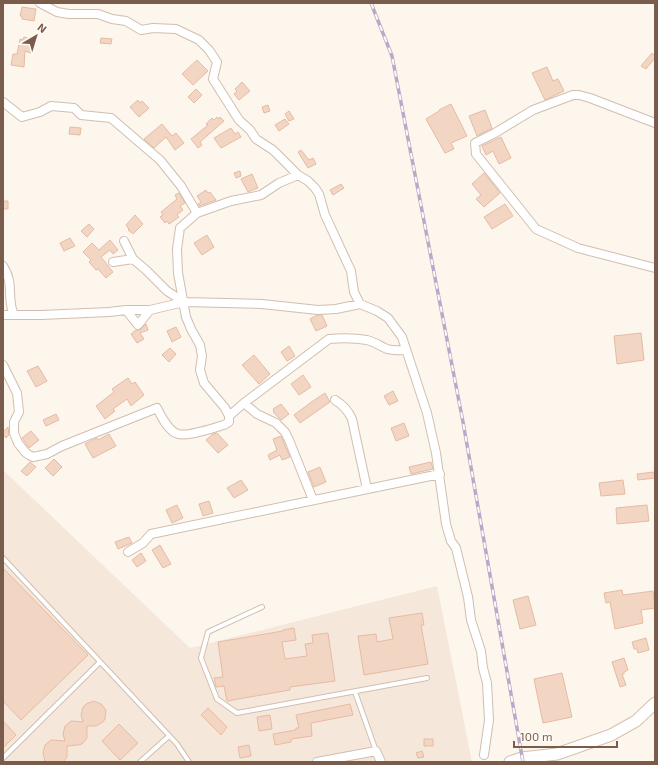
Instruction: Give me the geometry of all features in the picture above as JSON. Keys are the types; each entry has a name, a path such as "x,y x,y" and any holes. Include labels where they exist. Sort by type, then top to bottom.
{"main road":[{"path":"510,762 522,758 557,754 611,735 636,721 655,703"}],"street":[{"path":"40,3 57,12 69,14 98,14 112,19 126,21 141,30 153,28 176,29 199,40 209,50 217,62 213,79 239,120 250,130 256,139 274,150 298,175 308,181 319,194 325,215 351,271 354,292 360,304"},
{"path":"655,123 590,98 574,95 533,110 475,143 476,154 536,229 578,248 655,268"},
{"path":"3,102 22,117 40,112 51,106 74,108 81,115 111,118 160,160 181,186 196,212"},
{"path":"3,365 17,392 18,412 14,422 14,433 18,443 25,452 34,457 48,454 62,446 157,408 166,424 178,434 188,434 224,425 229,422 229,416 225,408 204,383 200,370 202,356 200,345 186,317 178,273 177,249 180,228 196,212 231,201 261,195 279,183 298,175"},
{"path":"124,241 133,259 167,291 184,302"},
{"path":"112,262 133,259"},
{"path":"3,266 10,283 10,307 14,315"},
{"path":"3,315 150,310 184,302 262,304 318,310 336,309 360,304 377,311 388,318 402,337 427,413 440,474 446,524 451,541 456,548 468,596 471,620 481,651 487,683 489,720 484,756"},
{"path":"126,310 138,324 150,310"},
{"path":"229,416 329,339 341,338 367,340 395,351 406,350"},
{"path":"335,400 348,410 352,418 367,489"},
{"path":"244,403 257,414 276,423 285,432 313,500"},
{"path":"128,552 143,543 151,534 440,474"},
{"path":"317,762 376,751 381,762"}],"lane":[{"path":"3,558 177,744 189,762"},
{"path":"262,607 208,632 201,658 217,699 237,713 428,678"},
{"path":"3,758 100,662"},
{"path":"355,692 376,751"},
{"path":"140,762 169,736"}],"shaded area":[{"path":"3,470 190,648 437,586 472,762 3,762"}],"building":[{"path":"22,7 36,9 34,21 22,19 22,16 20,16"},
{"path":"24,37 35,40 31,53 25,51 24,67 11,65 13,54 17,54 20,39 23,40"},
{"path":"101,38 112,39 111,44 100,43"},
{"path":"652,53 655,58 646,69 641,66"},
{"path":"197,60 208,71 193,85 182,74"},
{"path":"547,67 553,81 558,79 564,91 545,100 532,73"},
{"path":"242,82 250,91 239,100 234,94 237,91 235,89"},
{"path":"196,89 202,95 194,103 188,97"},
{"path":"138,100 140,103 142,101 149,108 139,117 130,107"},
{"path":"451,104 467,136 451,143 454,149 445,153 426,119"},
{"path":"268,105 270,111 264,113 262,107"},
{"path":"485,110 492,128 477,136 469,116"},
{"path":"289,111 294,119 289,121 285,114"},
{"path":"217,117 219,119 220,117 224,121 200,142 202,145 198,148 191,139 208,125 206,124 212,118 214,120"},
{"path":"285,119 289,124 279,131 275,125"},
{"path":"162,124 172,136 176,133 184,143 175,150 166,137 154,148 144,139"},
{"path":"70,127 81,128 80,135 69,134"},
{"path":"231,128 235,134 238,132 241,137 221,148 214,138"},
{"path":"501,137 511,158 499,164 493,151 486,155 482,146"},
{"path":"301,150 309,160 313,158 316,164 308,168 298,152"},
{"path":"240,171 241,176 236,178 234,173"},
{"path":"484,173 500,193 484,207 476,199 481,195 472,184"},
{"path":"252,174 258,188 248,192 241,179"},
{"path":"341,184 344,188 333,195 330,190"},
{"path":"206,190 208,193 210,192 216,200 199,206 198,204 201,202 197,196"},
{"path":"179,193 185,203 180,206 183,210 177,215 179,217 169,224 167,221 165,223 160,217 163,215 161,212 177,199 175,195"},
{"path":"3,201 8,201 8,209 3,209"},
{"path":"505,204 513,216 492,229 484,217"},
{"path":"135,215 143,224 133,234 128,230 129,229 126,225"},
{"path":"89,224 94,229 87,237 81,231"},
{"path":"207,235 214,247 202,255 194,243"},
{"path":"70,238 75,246 64,251 60,243"},
{"path":"110,240 118,250 113,254 110,250 101,257 113,272 106,278 98,269 96,270 89,262 91,260 83,252 92,243 99,250"},
{"path":"317,315 322,315 327,326 316,331 310,319"},
{"path":"146,324 148,330 140,333 144,339 137,343 131,334 136,330 140,330"},
{"path":"176,327 181,337 172,342 167,331"},
{"path":"641,333 644,360 617,364 614,336"},
{"path":"289,346 295,356 287,361 281,352"},
{"path":"170,348 176,354 169,362 162,355"},
{"path":"254,355 270,374 259,384 242,365"},
{"path":"38,366 47,381 36,387 27,371"},
{"path":"303,375 311,387 299,395 291,384"},
{"path":"128,378 132,384 135,382 144,395 131,406 127,399 113,409 115,411 105,419 96,406 114,392 112,389"},
{"path":"393,391 398,401 389,405 384,396"},
{"path":"325,393 330,402 300,423 294,415"},
{"path":"281,404 289,414 281,420 273,412 273,409"},
{"path":"56,414 59,420 46,426 43,420"},
{"path":"404,423 409,436 396,441 391,428"},
{"path":"8,427 9,435 6,438 3,432"},
{"path":"31,431 39,440 29,448 22,438"},
{"path":"217,433 228,445 218,453 206,440 213,434"},
{"path":"109,434 116,446 93,458 85,444 97,438 98,440"},
{"path":"281,436 290,457 282,460 280,455 270,460 268,455 277,450 273,439"},
{"path":"54,459 62,467 53,476 45,468"},
{"path":"30,462 36,467 27,476 21,471"},
{"path":"431,462 433,469 411,474 409,467"},
{"path":"320,467 326,482 314,487 308,472"},
{"path":"654,472 655,478 638,480 637,474"},
{"path":"241,480 248,490 234,498 227,488"},
{"path":"623,480 625,494 601,496 599,483"},
{"path":"209,501 213,513 203,516 199,504"},
{"path":"177,505 183,518 172,523 166,510"},
{"path":"647,505 649,521 617,524 616,508"},
{"path":"129,537 132,543 118,549 115,542"},
{"path":"160,545 171,564 163,568 152,550"},
{"path":"141,553 146,561 137,567 132,560"},
{"path":"3,568 88,655 21,720 3,701"},
{"path":"622,590 623,595 653,591 655,608 641,610 643,623 615,629 610,602 606,603 604,593"},
{"path":"528,596 536,625 520,629 513,600"},
{"path":"422,613 424,625 421,625 428,664 364,675 358,636 376,634 377,642 393,639 389,618"},
{"path":"294,628 296,640 282,642 285,659 307,656 305,644 313,643 312,635 328,633 335,681 290,687 290,690 227,701 224,686 216,687 214,678 223,677 218,642"},
{"path":"646,638 649,650 638,653 637,649 634,649 632,642"},
{"path":"624,658 628,670 622,674 626,685 620,687 612,662"},
{"path":"562,673 572,717 543,723 534,679"},
{"path":"94,701 101,704 106,710 105,719 103,722 96,726 87,726 87,738 82,744 67,746 67,757 63,762 45,762 43,753 45,745 51,740 65,741 63,734 65,726 71,721 83,722 81,715 83,707"},
{"path":"350,704 353,715 311,723 312,736 291,739 291,742 275,745 273,734 296,730 296,728 299,728 296,715"},
{"path":"208,708 227,727 221,735 201,715"},
{"path":"270,715 272,729 259,731 257,717"},
{"path":"3,721 16,735 3,748"},
{"path":"119,724 138,743 120,760 102,741"},
{"path":"424,739 433,739 433,746 424,746"},
{"path":"249,745 251,756 240,758 238,747"},
{"path":"422,751 424,757 418,758 416,753"}],"railway":[{"path":"371,3 392,56 463,422 523,762"}]}
